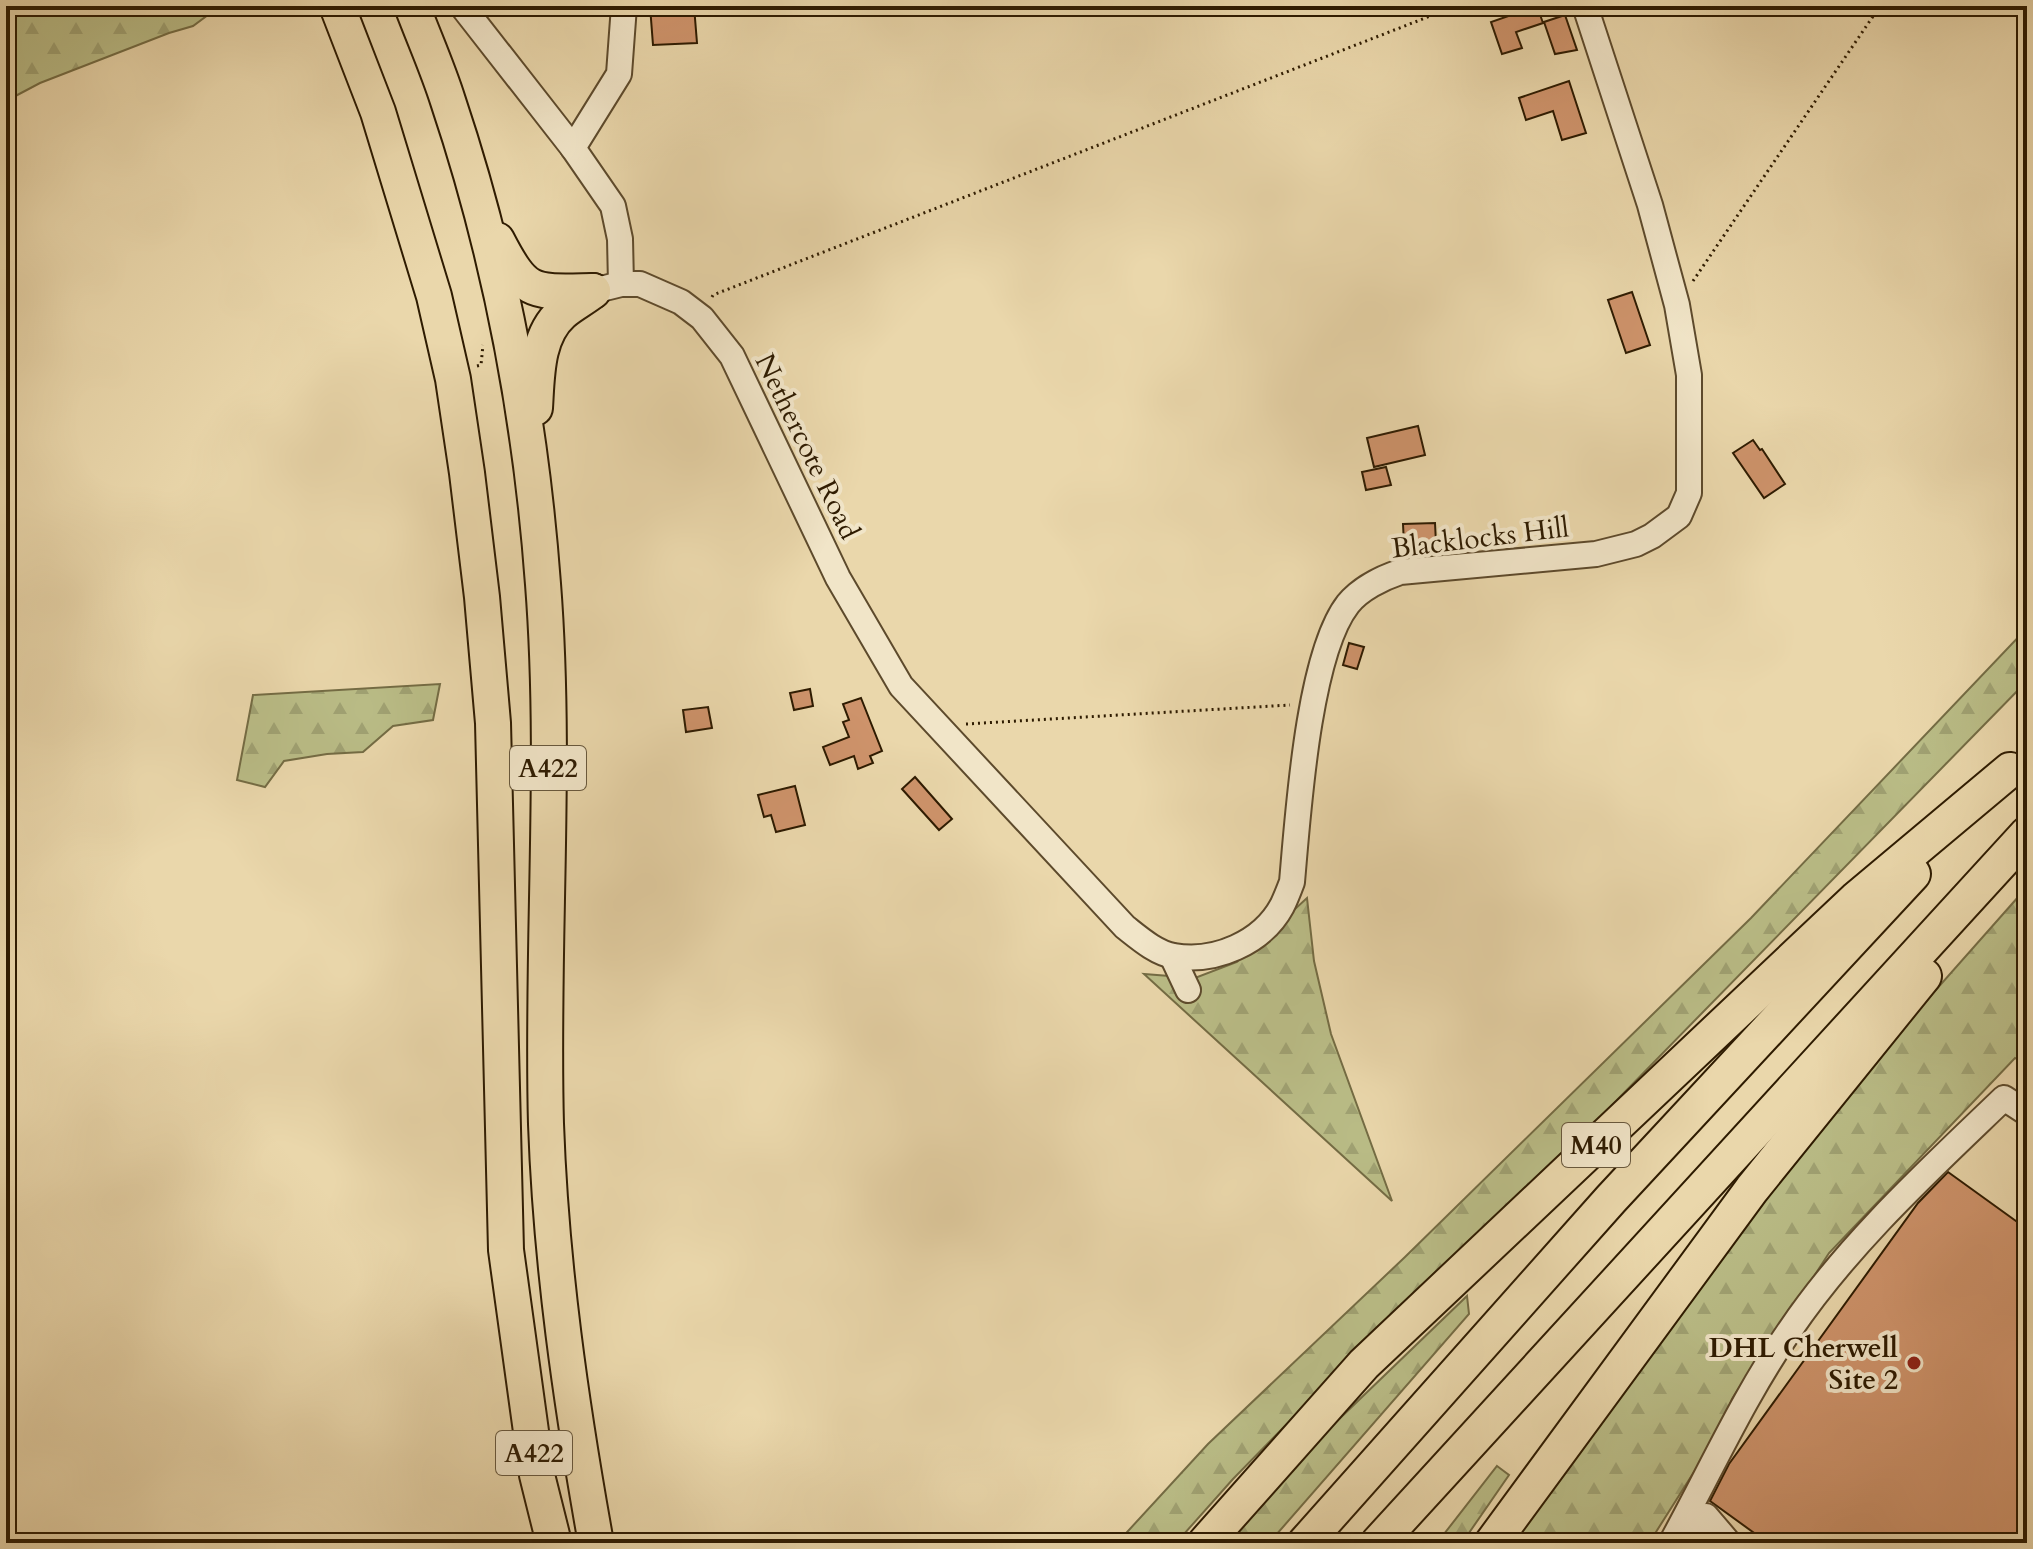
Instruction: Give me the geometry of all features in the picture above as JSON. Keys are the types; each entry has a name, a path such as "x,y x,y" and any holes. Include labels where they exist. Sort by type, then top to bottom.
{"highway":[{"path":"329,6 378,112"},
{"name":"A422","path":"337,6 378,112 443,332 469,489 493,723 506,1250 537,1475 554,1543"},
{"name":"A422","path":"412,6 448,100 480,207 509,333 532,476 544,585 547,697 546,1123 554,1261 570,1390 596,1543"},
{"path":"480,207 514,273 532,288 549,292 607,288"},
{"path":"532,476 537,367 543,342 559,315 607,288"},
{"name":"M40","path":"1205,1543 1364,1364 1856,899 2019,762"},
{"name":"M40","path":"1305,1543 1611,1199 2019,762"},
{"path":"1378,1543 2027,834"},
{"path":"1492,1543 1752,1189 1928,971 1980,883"}],"street":[{"path":"462,6 573,148 613,206 620,239 607,288"},
{"path":"573,148 619,74 624,6"},
{"name":"Blacklocks Hill","path":"1172,956 1199,957 1240,947 1282,908 1292,882 1313,707 1333,631 1348,603 1385,577 1400,572 1596,554 1636,544 1679,516 1689,493 1689,375 1677,305 1650,205 1585,6"},
{"name":"Nethercote Road","path":"607,288 640,284 681,302 702,318 732,356 838,578 900,684 947,738"},
{"path":"947,738 1125,927 1146,943 1172,956 1188,990"},
{"path":"1671,1543 1772,1356 1844,1260 1943,1156 2004,1098 2027,1113"},
{"path":"1696,1543 1690,1538 1706,1516 1729,1543"}],"path":[{"path":"702,318 713,295 1456,6"},
{"path":"1677,305 1880,6"},
{"path":"947,738 967,724 1302,704 1313,707"}],"green space":[{"path":"6,6 220,6 193,26 40,83 6,101"},
{"path":"2027,628 2027,681 1521,1198 1365,1344 1233,1479 1176,1543 1117,1543 1208,1444 1405,1257 1751,918"},
{"path":"440,684 433,720 393,726 363,752 284,761 265,787 237,780 253,695"},
{"path":"2027,887 2027,978 2022,982 2027,988 2027,1065 2015,1058 1829,1253 1732,1399 1718,1434 1649,1543 1510,1543 1842,1096"},
{"path":"1307,898 1314,961 1331,1034 1392,1201 1144,974 1195,978 1237,962"},
{"path":"1467,1296 1469,1314 1269,1543 1218,1543 1281,1475"},
{"path":"1497,1466 1509,1475 1462,1543 1437,1543"}],"building":[{"path":"650,6 694,6 697,43 653,45"},
{"path":"1537,6 1543,23 1516,32 1522,48 1502,54 1491,22"},
{"path":"1565,15 1577,50 1555,54 1544,22"},
{"path":"1569,81 1586,133 1562,140 1553,111 1526,120 1519,98"},
{"path":"1632,292 1650,345 1626,353 1608,300"},
{"path":"1418,426 1425,455 1374,467 1367,438"},
{"path":"1753,440 1785,484 1764,498 1733,453"},
{"path":"1386,467 1391,485 1366,490 1362,472"},
{"path":"1435,523 1436,543 1404,544 1403,524"},
{"path":"1349,643 1364,647 1357,669 1343,665"},
{"path":"810,689 813,706 794,710 790,693"},
{"path":"861,698 882,751 870,756 873,763 858,769 854,756 830,765 823,747 849,737 843,722 849,720 843,704"},
{"path":"708,707 712,728 686,732 683,710"},
{"path":"915,777 952,819 939,830 902,789"},
{"path":"795,786 805,825 776,832 771,815 764,817 758,795"},
{"name":"DHL Cherwell Site 2","path":"1948,1172 2027,1229 2027,1543 1768,1543 1710,1501 1729,1464 1918,1203"}],"place":[{"name":"DHL Cherwell Site 2","path":"1914,1363"}]}
